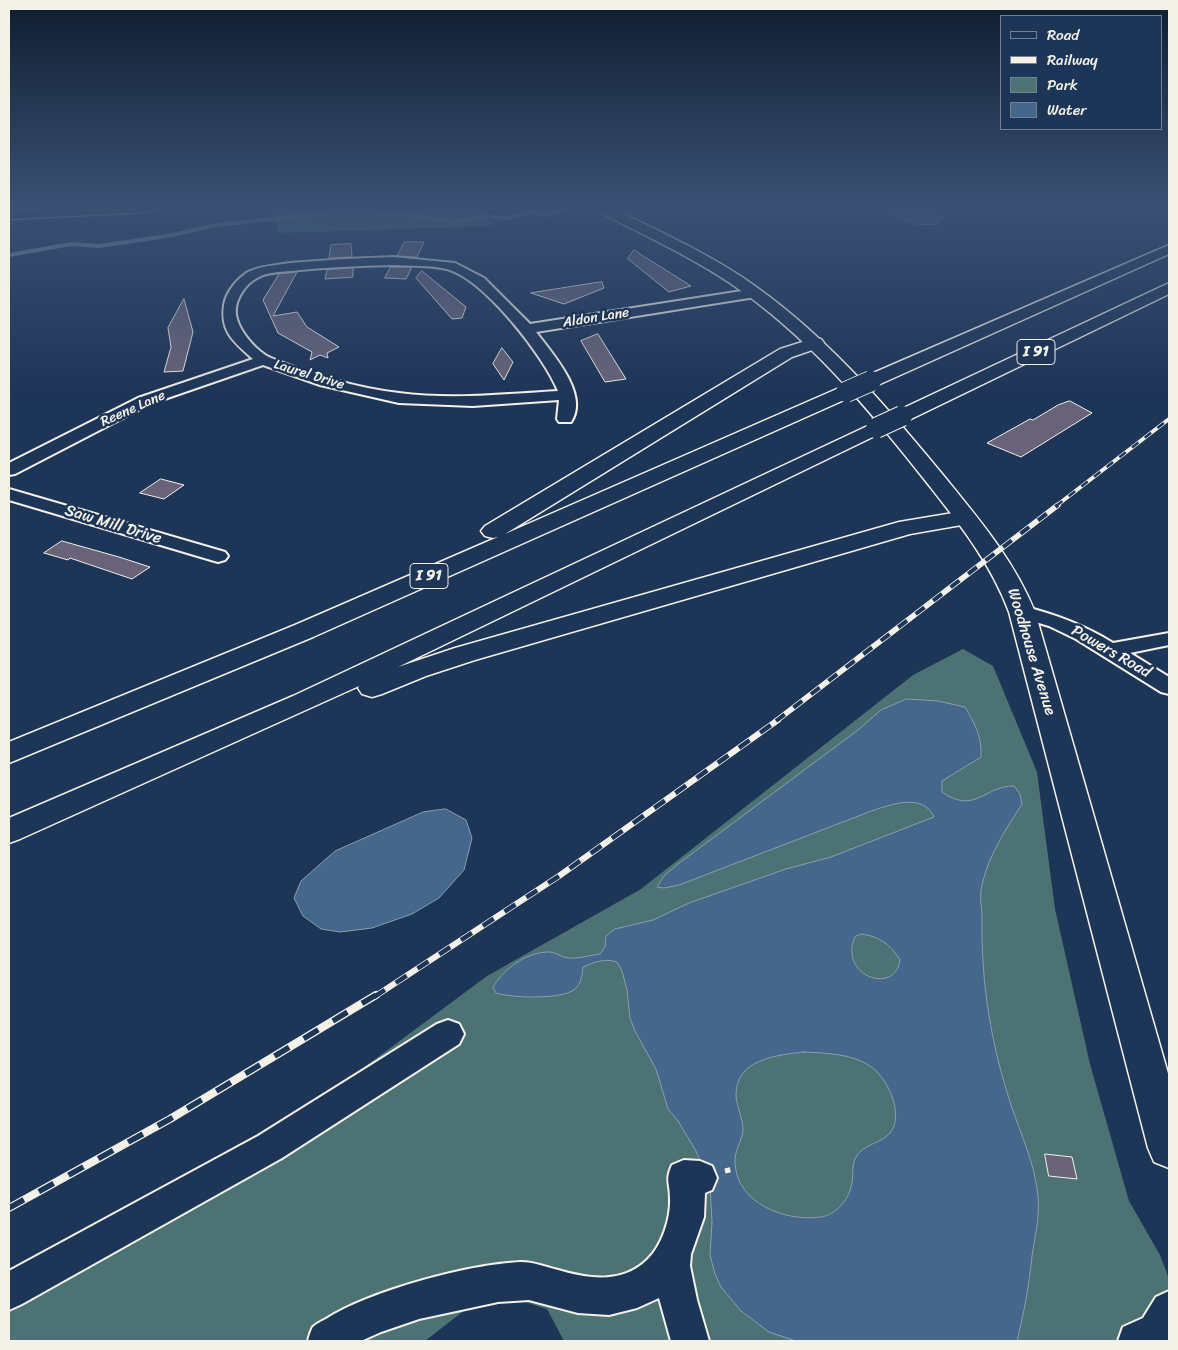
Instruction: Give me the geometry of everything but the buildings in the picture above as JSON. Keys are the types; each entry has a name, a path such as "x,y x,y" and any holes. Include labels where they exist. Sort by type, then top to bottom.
{"main road":[{"name":"Woodhouse Avenue","path":"720,271 754,293 815,342 861,390 965,518 1005,573 1017,596 1169,1148"},
{"name":"I 91","path":"9,753 340,616 1119,271"},
{"name":"I 91","path":"9,830 220,739 345,682 1169,288"},
{"path":"340,616 386,582 494,531 786,353 815,342"},
{"path":"220,739 260,731 295,721 399,676 465,654 907,527 965,518"}],"street":[{"name":"Laurel Drive","path":"264,271 254,274 242,283 232,298 229,317 236,336 263,360 325,382 399,398 473,401 568,395 559,374 527,329 479,281 460,271"},
{"name":"Aldon Lane","path":"527,329 754,293"},
{"name":"Reene Lane","path":"9,470 144,401 263,360"},
{"path":"565,419 568,395"},
{"name":"Saw Mill Drive","path":"9,494 218,556"},
{"name":"Powers Road","path":"1022,612 1070,628 1169,686"},
{"path":"1109,650 1169,639"},
{"path":"9,1291 270,1146 448,1034"},
{"path":"327,1341 361,1321 478,1286 520,1280 532,1281 564,1291 609,1298 646,1286 659,1275 672,1258 684,1225 689,1204 689,1189 684,1177 700,1178"},
{"path":"672,1258 673,1275 690,1341"}],"green space":[{"path":"963,649 993,666 1037,772 1055,909 1090,1064 1129,1201 1160,1255 1169,1279 1169,1341 564,1341 547,1309 513,1298 470,1306 425,1341 9,1341 9,1276 261,1144 487,976 641,889 913,675"}],"water":[{"path":"907,699 938,701 965,707 977,731 981,757 942,781 942,792 963,801 979,798 1004,787 1014,786 1020,794 1022,804 993,853 981,889 983,966 993,1036 1004,1082 1031,1161 1038,1196 1037,1226 1026,1299 1017,1341 796,1341 769,1332 741,1311 721,1287 715,1274 710,1255 712,1222 710,1185 696,1151 678,1121 668,1109 656,1069 635,1031 630,1018 627,990 622,971 617,962 596,962 583,967 579,985 569,993 560,995 537,997 503,995 496,993 493,987 509,968 531,955 550,952 566,958 573,958 600,954 605,947 606,936 615,929 653,920 689,903 786,869 831,857 934,817 923,805 907,802 890,805 679,885 664,888 657,887 664,876 678,864 858,730 881,710","holes":["861,934 879,939 896,954 900,960 897,970 891,976 883,979 875,978 859,970 854,962 852,949 855,937","804,1052 844,1056 872,1067 888,1087 896,1113 892,1130 887,1136 866,1147 856,1157 851,1187 844,1202 826,1216 807,1218 779,1213 754,1199 744,1189 738,1177 735,1163 743,1130 736,1096 742,1074 750,1067 770,1057"]},
{"path":"446,809 466,820 472,838 464,870 439,898 412,914 372,928 340,932 321,929 303,916 294,898 301,881 335,851 423,812"}],"railway":[{"path":"1056,506 1169,419"},
{"path":"776,721 1058,505"},
{"path":"374,997 559,876 778,720"},
{"path":"9,1208 170,1119 376,995"}]}
